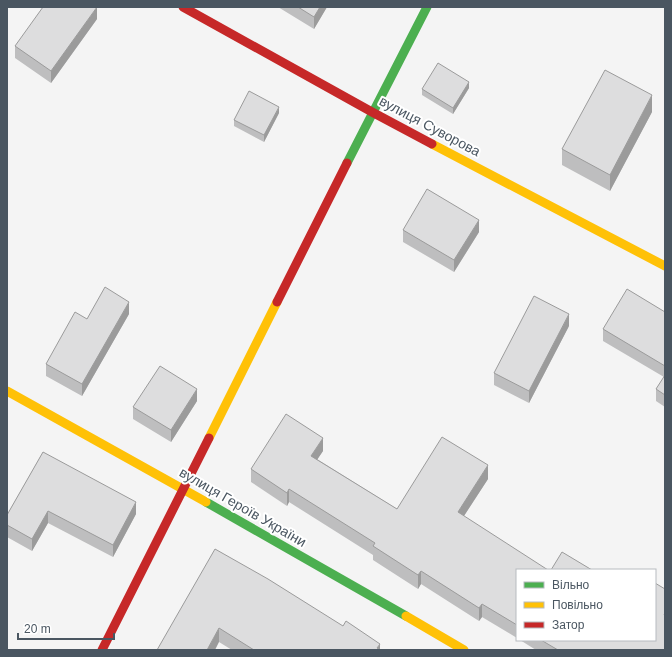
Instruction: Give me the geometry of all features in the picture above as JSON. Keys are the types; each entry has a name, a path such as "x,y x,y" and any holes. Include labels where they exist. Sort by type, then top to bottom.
{"street":[{"name":"вулиця Суворова","path":"183,7 372,112 665,266"},
{"path":"102,650 372,112 427,7"},
{"name":"вулиця Героїв України","path":"7,391 184,489 464,650"}],"building":[{"path":"43,7 97,7 51,71 15,46"},
{"path":"298,7 320,7 314,17"},
{"path":"438,63 469,82 453,108 422,89"},
{"path":"605,70 652,95 610,175 562,149"},
{"path":"249,91 279,107 264,135 234,120"},
{"path":"427,189 479,220 454,260 403,230"},
{"path":"105,287 129,302 82,384 46,364 75,312 87,319"},
{"path":"627,289 665,312 665,366 603,329"},
{"path":"534,296 569,314 529,391 494,373"},
{"path":"160,366 197,389 171,430 133,407"},
{"path":"665,375 665,395 656,389"},
{"path":"286,414 323,438 311,456 397,509 442,437 488,465 458,512 546,569 516,569 516,624 482,604 479,608 421,571 418,575 373,546 375,543 289,489 287,493 251,469"},
{"path":"43,452 136,502 113,545 48,511 32,539 7,525 7,515"},
{"path":"215,549 268,579 343,626 346,621 380,644 377,648 380,650 254,650 219,628 207,650 157,650"},
{"path":"562,552 590,569 552,569"},
{"path":"656,584 665,589 665,650 558,650 543,641 656,641"}],"traffic: fast":[{"path":"347,163 427,7"},
{"path":"206,502 406,616"}],"traffic: slow":[{"path":"432,144 665,266"},
{"path":"209,438 277,302"},
{"path":"7,391 206,502"},
{"path":"406,616 464,650"}],"traffic: jam":[{"path":"183,7 432,144"},
{"path":"277,302 347,163"},
{"path":"102,650 209,438"}]}
